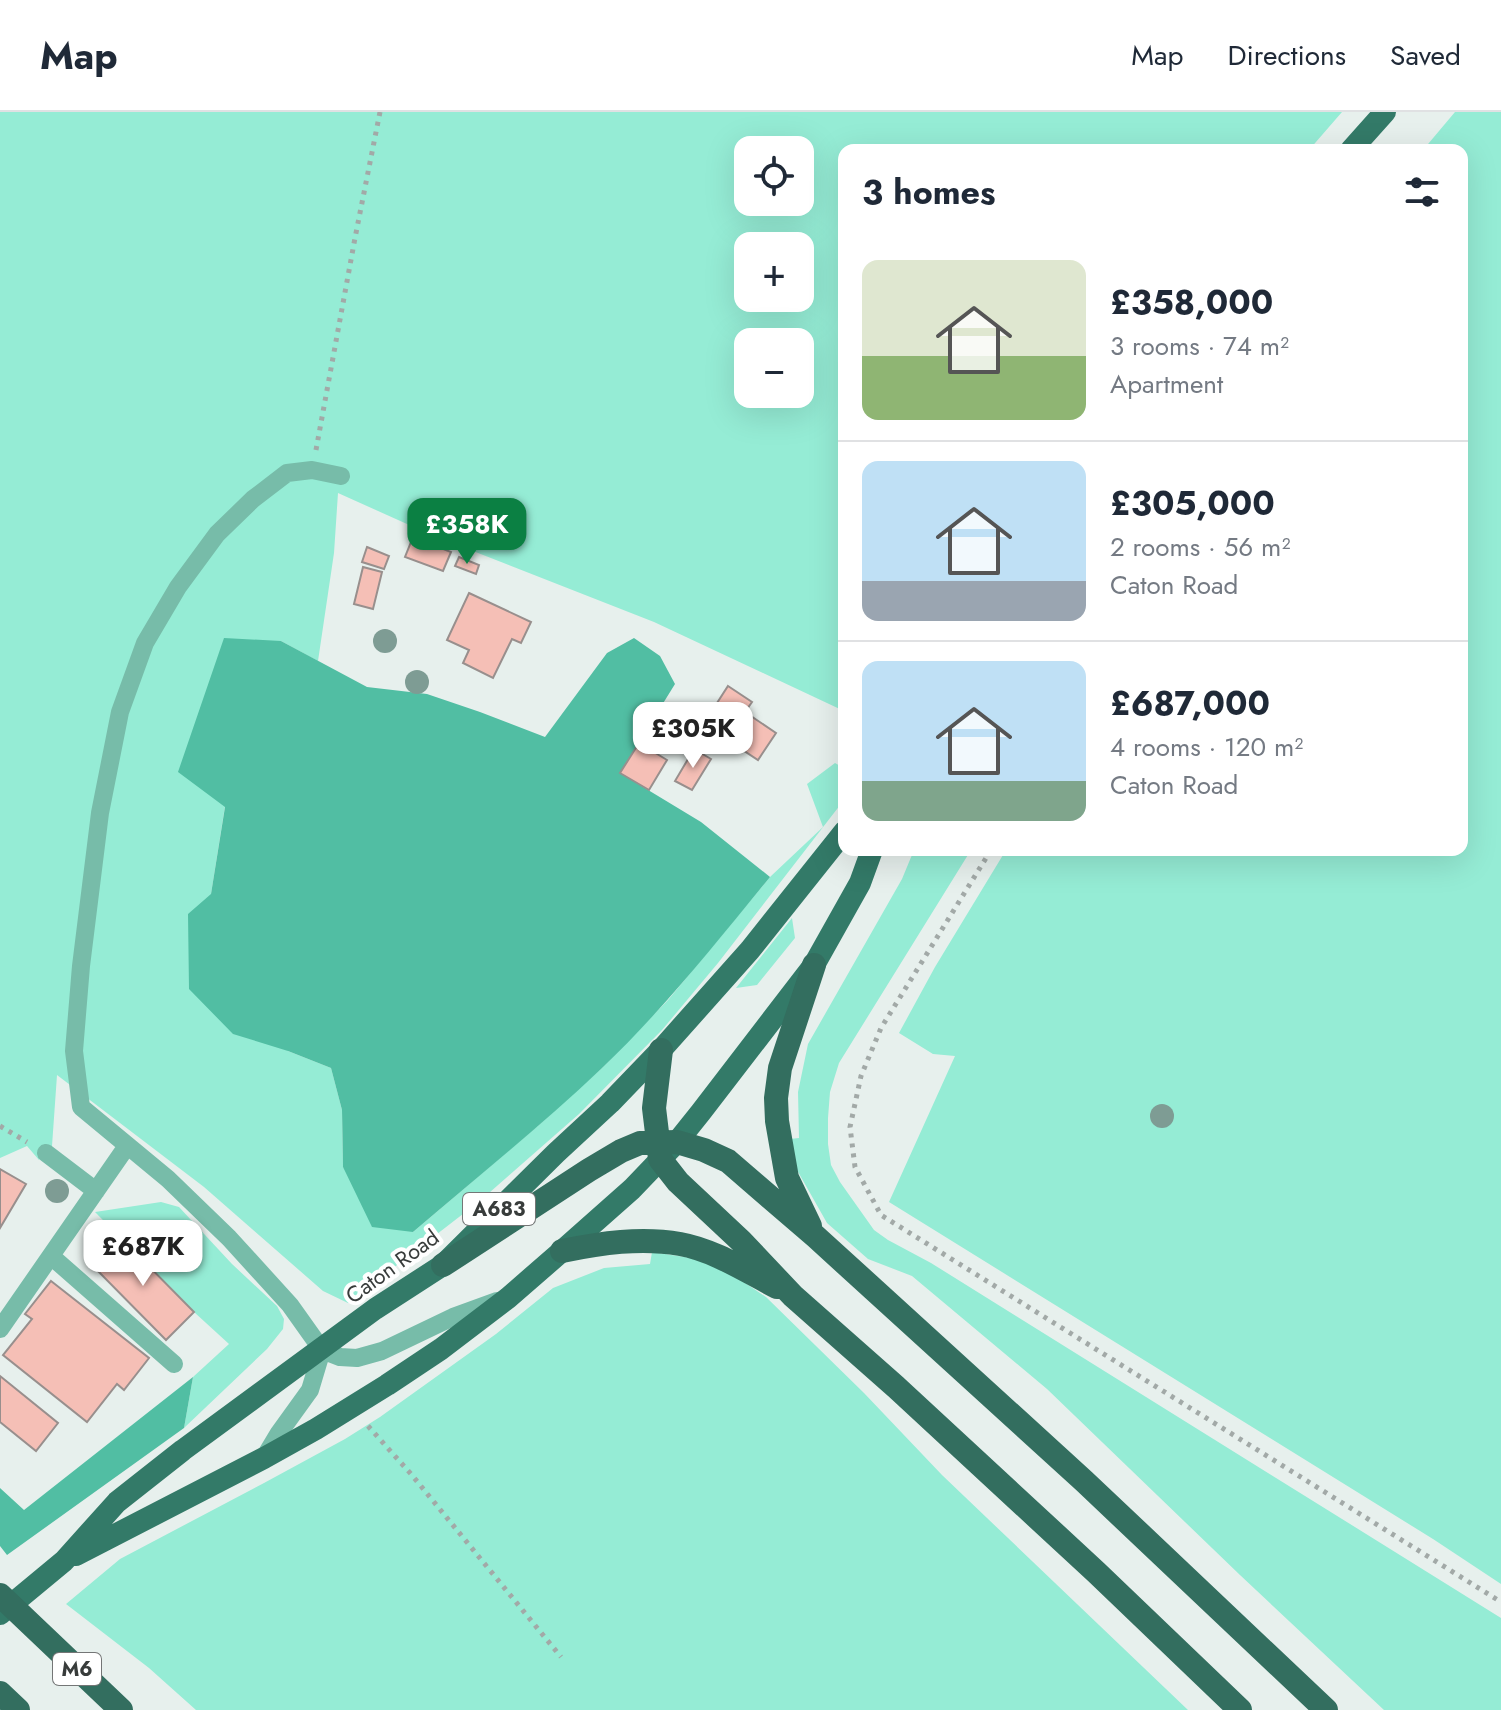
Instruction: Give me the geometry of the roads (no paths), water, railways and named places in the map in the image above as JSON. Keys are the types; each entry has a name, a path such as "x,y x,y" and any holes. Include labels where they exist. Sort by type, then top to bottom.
{"highway":[{"path":"1356,144 1385,112"},
{"name":"Caton Road","path":"0,1614 64,1561 117,1502 183,1450 375,1309 443,1265 661,1050 750,950 838,839"},
{"name":"Caton Road","path":"64,1561 264,1458 353,1406 441,1349 508,1298 562,1251 632,1189 814,965 860,883 870,856"},
{"path":"814,965 780,1068 776,1098 787,1178 815,1236"},
{"path":"661,1050 654,1108 678,1182 741,1241 793,1296 1063,1541 1240,1710"},
{"path":"443,1265 621,1151 640,1143 704,1150 728,1161 1084,1481 1326,1710"},
{"path":"562,1251 617,1242 680,1244 724,1259 793,1296"},
{"name":"M6","path":"0,1595 121,1710"},
{"path":"0,1693 18,1710"}],"lane":[{"path":"341,476 312,470 287,473 253,499 217,534 178,587 145,643 120,712 100,813 74,1051 81,1107 168,1179 229,1238 290,1305 322,1350 340,1357 357,1358 382,1351 453,1317 508,1298"},
{"path":"0,1329 127,1146"},
{"path":"46,1153 96,1191"},
{"path":"51,1256 174,1364"},
{"path":"264,1458 310,1390 322,1350"}]}
